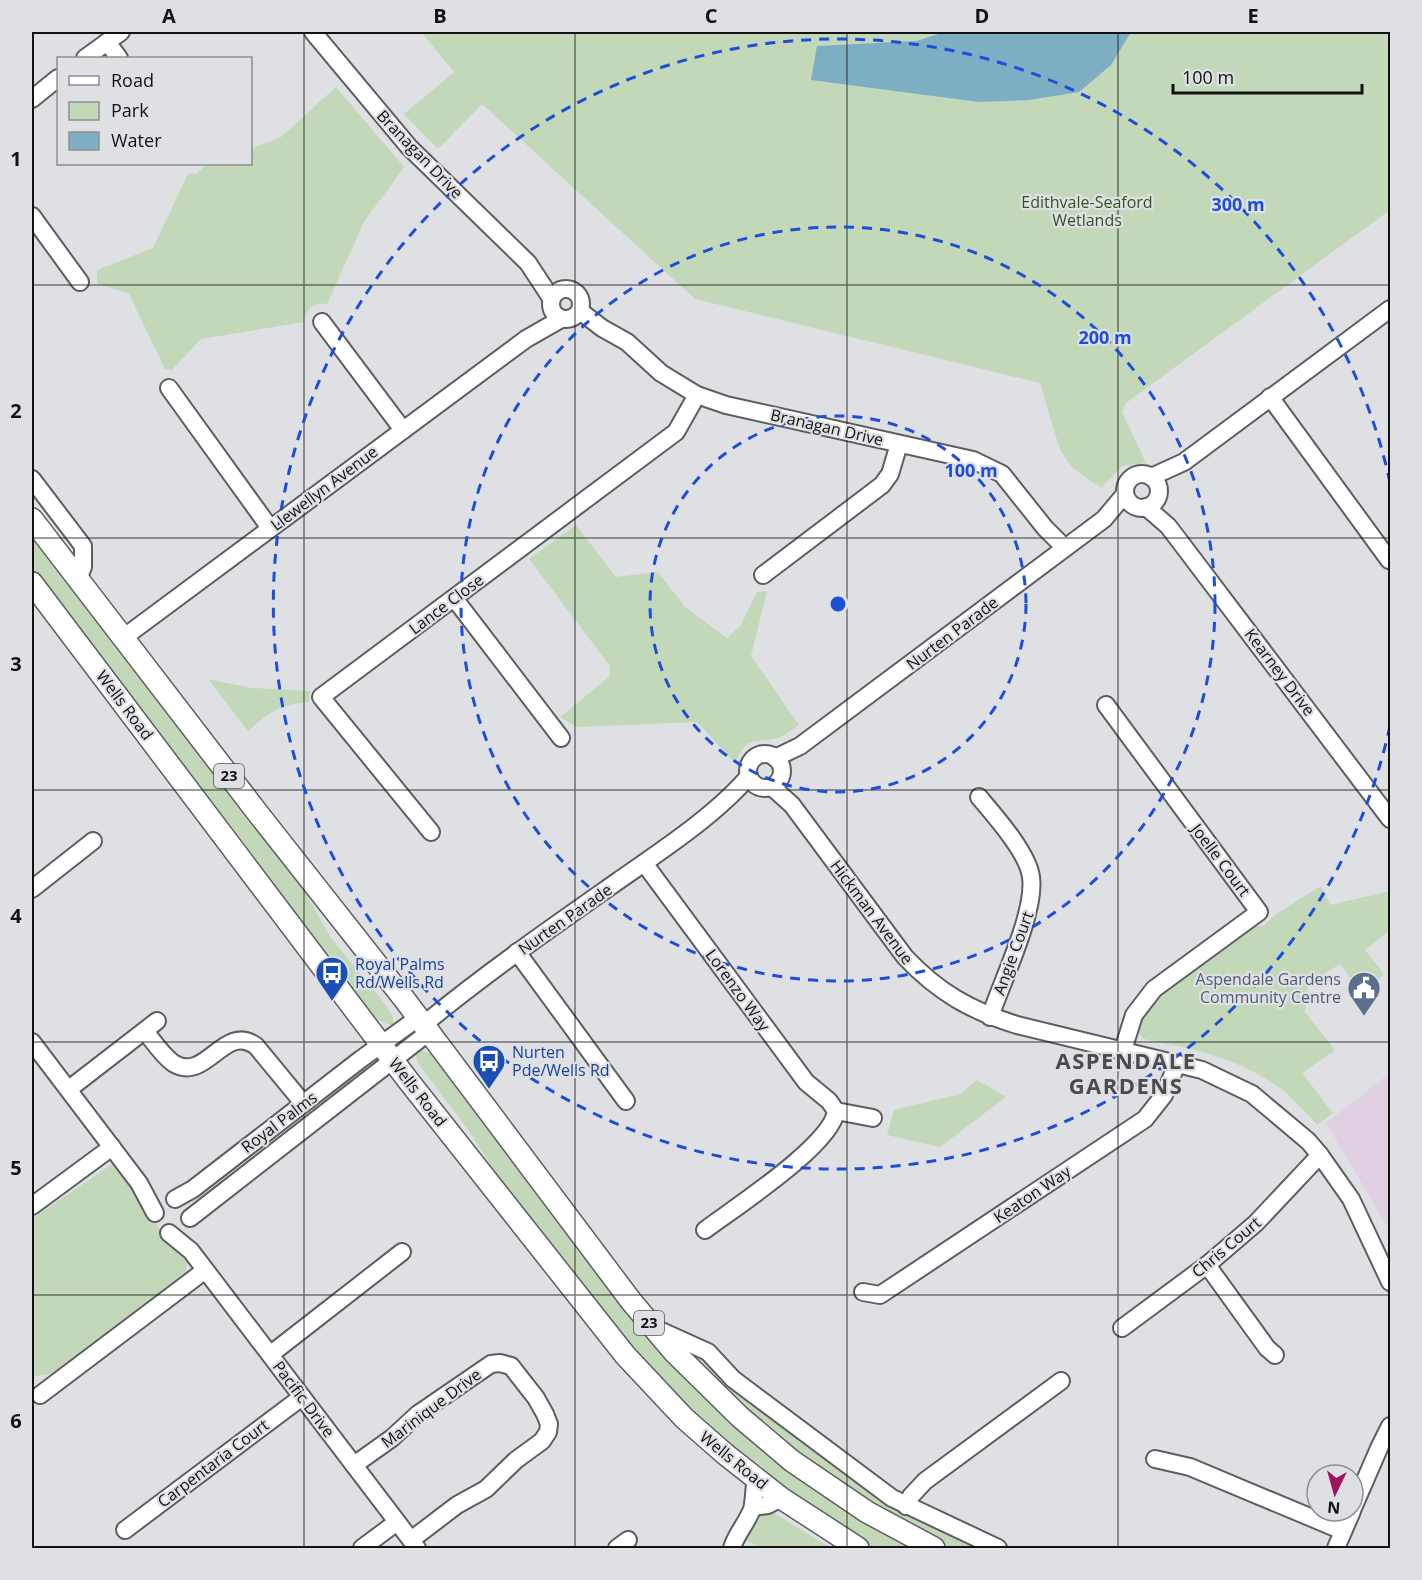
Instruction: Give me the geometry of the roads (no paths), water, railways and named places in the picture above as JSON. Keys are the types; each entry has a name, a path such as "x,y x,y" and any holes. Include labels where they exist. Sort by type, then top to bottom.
{"main road":[{"name":"23","path":"32,519 425,1024 651,1326 704,1383 792,1461 867,1512 934,1548"},
{"name":"Wells Road","path":"32,583 387,1052 624,1355 684,1418 756,1479 858,1548"}],"street":[{"path":"86,57 121,32"},
{"name":"Branagan Drive","path":"313,32 409,147 528,263 562,307 627,342 661,373 697,395 726,405 973,460 1002,474 1061,551"},
{"path":"106,42 117,57"},
{"path":"32,99 57,79"},
{"path":"32,216 80,282"},
{"name":"Llewellyn Avenue","path":"123,638 526,339 562,307"},
{"name":"Nurten Parade","path":"387,1052 517,952 644,863 732,796 769,776 800,746 1104,519 1146,495 1184,462 1390,309"},
{"path":"322,322 403,430"},
{"path":"169,388 270,528"},
{"name":"Lance Close","path":"431,832 321,697 676,432 697,395"},
{"path":"1270,397 1389,560"},
{"path":"762,575 882,485 890,474 899,444"},
{"path":"32,479 83,546 84,559 78,579"},
{"name":"Kearney Drive","path":"1146,495 1390,819"},
{"path":"454,598 561,738"},
{"name":"Joelle Court","path":"1106,705 1259,912 1154,988 1134,1015 1123,1050"},
{"name":"Hickman Avenue","path":"769,776 905,957 920,974 954,999 990,1017 1202,1070 1252,1094 1320,1155 1351,1198 1390,1282"},
{"name":"Angie Court","path":"979,797 1017,844 1031,875 1030,906 990,1017"},
{"path":"32,889 93,841"},
{"name":"Lorenzo Way","path":"644,863 799,1073 814,1090 831,1103 836,1112"},
{"path":"517,952 626,1101"},
{"path":"69,1089 151,1026 170,1061 177,1065 190,1067 203,1062 233,1040 250,1041 303,1103"},
{"path":"32,1042 139,1183 155,1213 157,1223 164,1231 179,1232 188,1222 190,1212 185,1203 171,1199 139,1183"},
{"name":"Royal Palms","path":"171,1199 193,1189 303,1103 387,1052"},
{"name":"Royal Palms","path":"188,1222 262,1162 387,1052"},
{"name":"Keaton Way","path":"863,1292 880,1295 1145,1119 1164,1095 1177,1064"},
{"path":"705,1230 812,1149 832,1124 836,1112 873,1118"},
{"path":"249,1144 262,1162"},
{"path":"32,1206 112,1147"},
{"name":"Chris Court","path":"1122,1328 1207,1265 1256,1223 1320,1155"},
{"path":"155,1213 157,1208 171,1199"},
{"name":"Pacific Drive","path":"188,1222 191,1251"},
{"name":"Pacific Drive","path":"169,1233 191,1251 414,1544"},
{"path":"270,1354 402,1252"},
{"path":"1207,1265 1266,1348 1275,1355"},
{"path":"40,1395 204,1270"},
{"path":"651,1326 708,1352 733,1379 892,1498 998,1548"},
{"name":"Marinique Drive","path":"354,1465 392,1438 418,1414 491,1364 500,1363 511,1366 536,1398 549,1424 548,1432 542,1441 516,1460 486,1489 457,1505 414,1544"},
{"path":"906,1506 911,1496 925,1480 1060,1381"},
{"name":"Carpentaria Court","path":"125,1530 302,1397"},
{"path":"1365,1480 1390,1426"},
{"path":"1155,1459 1190,1467 1343,1531"},
{"path":"732,1548 753,1507 756,1479"},
{"path":"753,1507 768,1505 781,1498"},
{"path":"362,1548 397,1522"},
{"path":"1336,1548 1346,1523"}],"water":[{"path":"945,32 1131,32 1111,65 1079,92 1029,100 979,102 811,80 817,46 916,41"}],"place":[{"name":"Royal Palms Rd/Wells Rd","path":"332,1002"},
{"name":"Aspendale Gardens Community Centre","path":"1364,1017"},
{"name":"Nurten Pde/Wells Rd","path":"489,1090"}],"district":[{"name":"ASPENDALE GARDENS","path":"1126,1074"}],"park label":[{"name":"Edithvale-Seaford Wetlands","path":"1087,211"}]}
